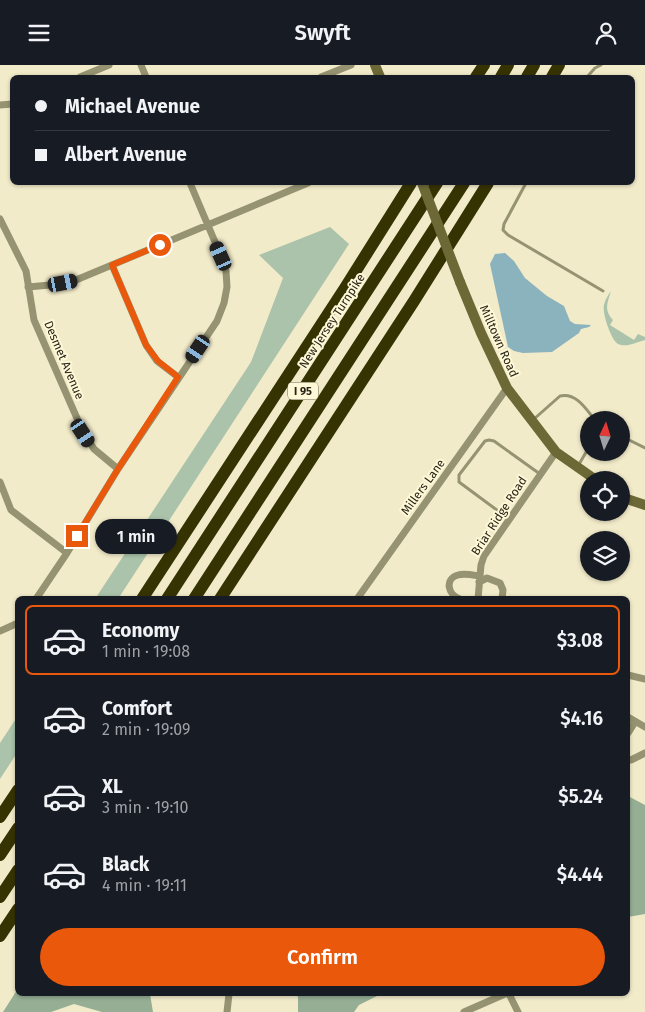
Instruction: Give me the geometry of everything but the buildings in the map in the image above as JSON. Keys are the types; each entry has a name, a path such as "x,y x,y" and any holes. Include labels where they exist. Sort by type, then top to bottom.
{"highway":[{"name":"New Jersey Turnpike","path":"144,596 345,288 410,185"},
{"name":"New Jersey Turnpike","path":"169,596 436,185"},
{"name":"I 95","path":"196,596 463,185"},
{"path":"222,596 414,301 487,185"},
{"path":"0,817 15,794"},
{"path":"0,855 15,832"},
{"path":"0,897 15,874"},
{"path":"0,936 15,914"}],"street":[{"path":"85,75 109,65"},
{"path":"326,75 351,65"},
{"path":"38,596 67,553 118,469 217,321 224,303 226,271 191,185"},
{"path":"28,287 76,280 303,185"},
{"name":"Milltown Road","path":"423,185 460,282 506,388 556,451 583,471"},
{"name":"Desmet Avenue","path":"1,222 26,271 37,328 83,433 94,449 118,469"},
{"path":"112,265 146,345 158,361 178,377"},
{"name":"Millers Lane","path":"359,596 506,388"},
{"name":"Briar Ridge Road","path":"478,596 479,579 484,556 556,451"},
{"path":"0,482 11,510 67,553"},
{"path":"630,500 645,505"},
{"path":"453,596 449,588 452,578 460,574 479,579 487,578 500,583 503,590 502,596"},
{"path":"0,631 15,625"},
{"path":"630,675 645,679"},
{"path":"630,718 645,727"},
{"path":"630,730 635,722"},
{"path":"630,760 644,754"},
{"path":"226,1012 229,996"},
{"path":"464,1012 500,996"},
{"path":"510,996 518,1012"}],"lane":[{"path":"590,75 595,68 601,65"},
{"path":"525,185 504,224 503,230 508,235 603,291"},
{"path":"532,421 560,397 565,395 577,399 587,411"},
{"path":"509,519 459,482 459,475 485,441 489,440 494,441 540,474"},
{"path":"630,440 645,448"},
{"path":"577,467 581,461"}],"green space":[{"path":"330,227 349,244 120,596 97,596 251,362 283,278 259,255"},
{"path":"611,291 607,305 608,312 613,320 610,325 634,340 638,334 645,337 645,340 624,345 615,342 604,314 605,301"},
{"path":"15,720 15,756 0,779 0,743"},
{"path":"630,797 645,805 645,914 630,917"},
{"path":"15,993 15,996 150,996 153,1012 102,1012 74,1004 51,1012 3,1012"},
{"path":"377,996 359,1005 354,1012 298,1012 298,997"}],"water":[{"path":"505,253 514,261 525,278 547,296 564,306 570,321 575,324 591,325 581,329 579,333 552,352 523,353 508,347 490,264 495,254"}],"route":[{"path":"77,536 178,377 158,361 146,345 112,265 160,245"}]}
